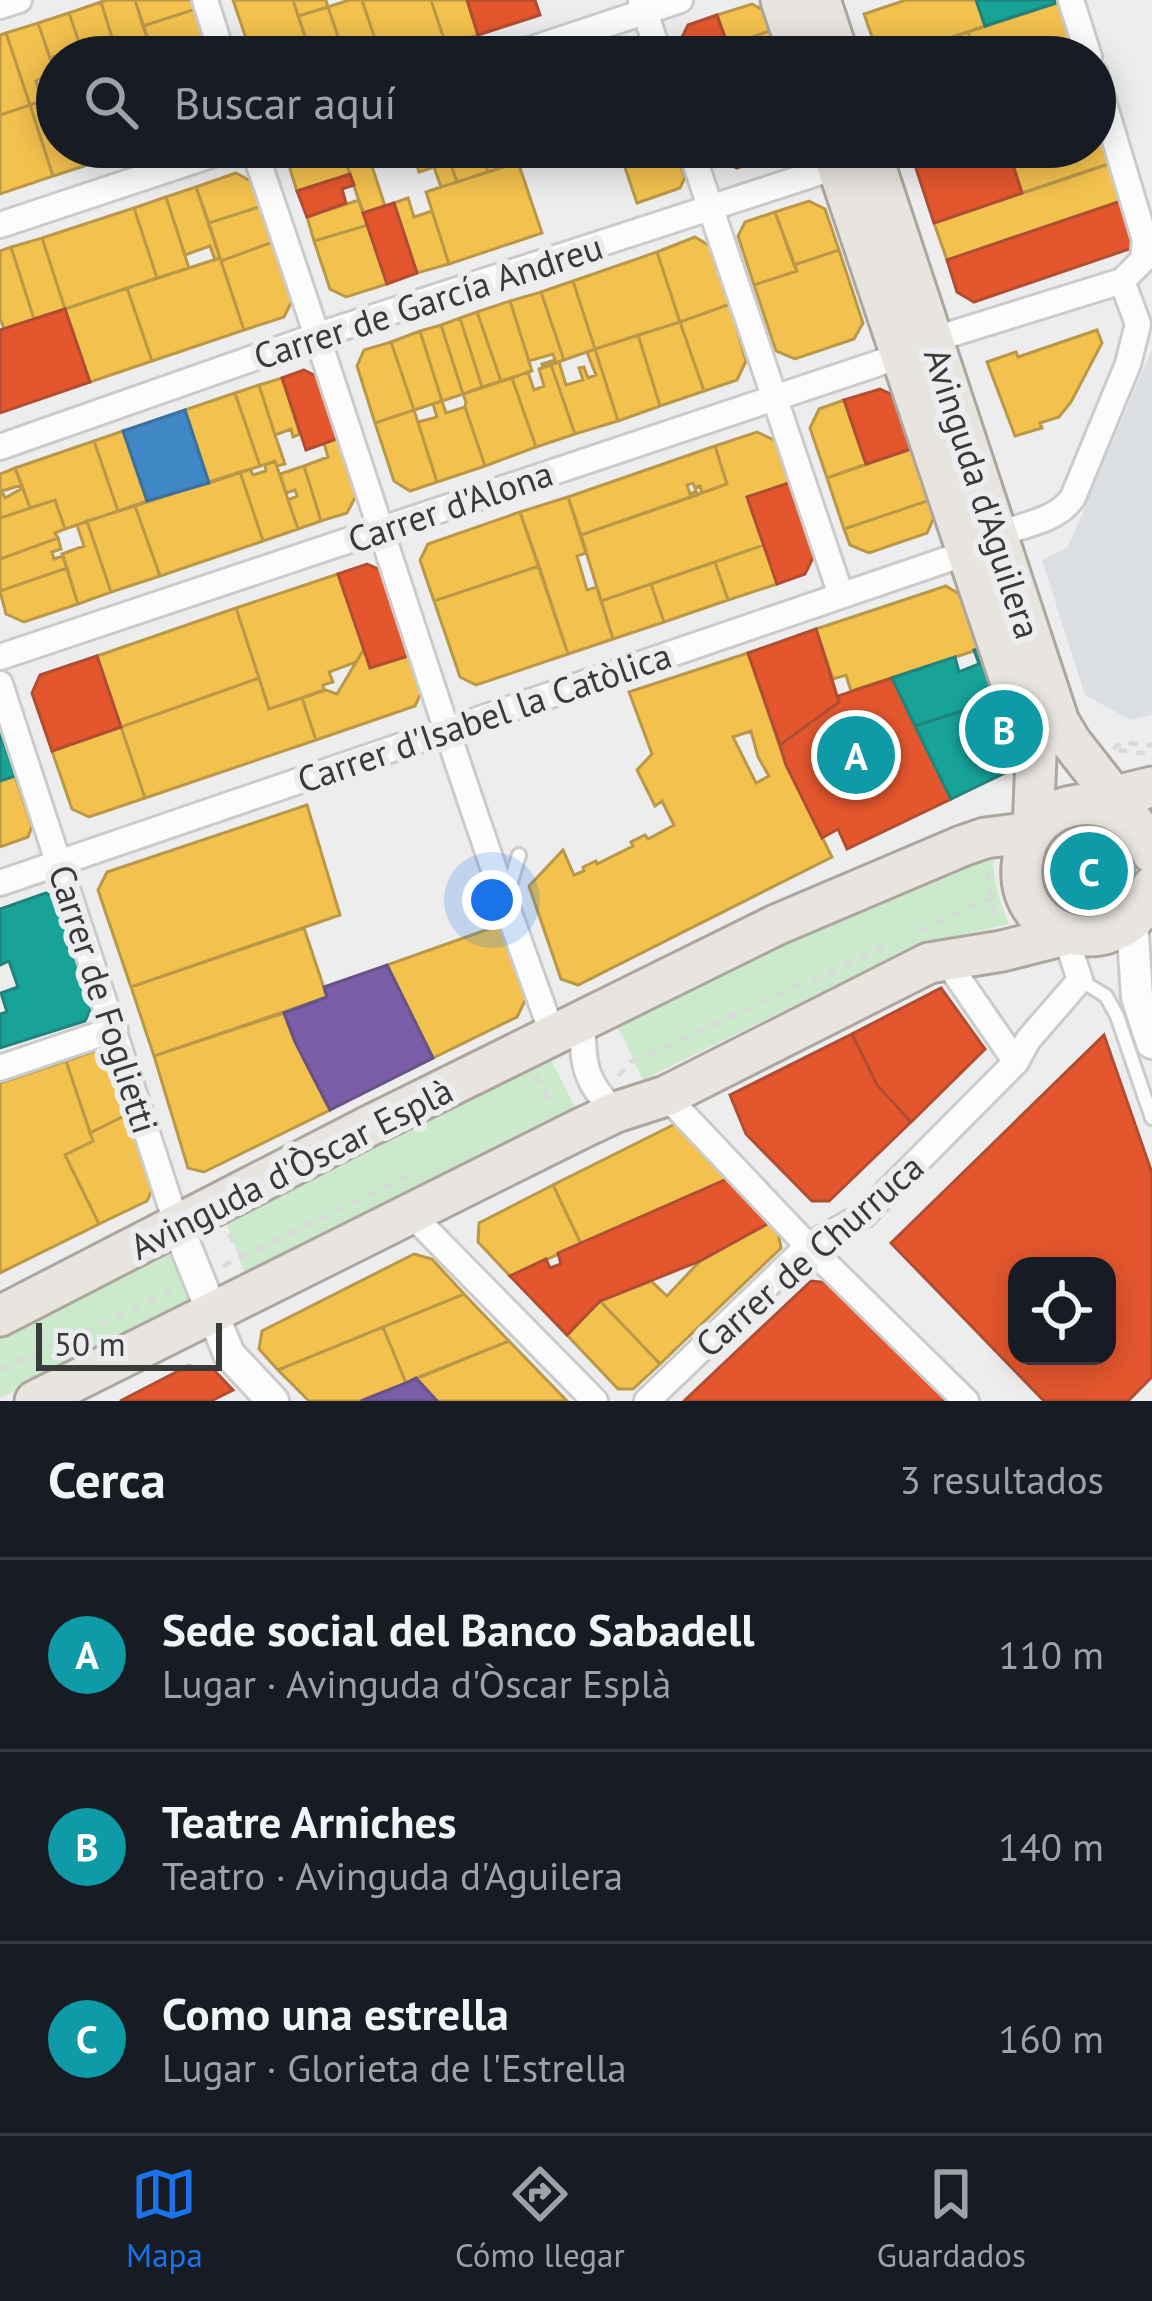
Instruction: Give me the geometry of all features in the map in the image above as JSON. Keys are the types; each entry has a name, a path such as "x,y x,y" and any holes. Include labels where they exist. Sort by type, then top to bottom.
{"main road":[{"path":"781,0 793,36"},
{"path":"820,0 832,36"},
{"name":"Avinguda d'Aguilera","path":"852,168 983,543 1059,722 1127,812"},
{"name":"Avinguda d'Aguilera","path":"983,543 1036,757 1034,832 1022,864 1022,881 1036,912 1065,934"},
{"path":"1034,832 1060,809 1127,812"},
{"name":"Avinguda d'Òscar Esplà","path":"0,1316 776,926 962,846 1034,832"},
{"path":"35,1401 198,1293 411,1214 605,1101 666,1096 929,963 937,947 1002,950 1065,934 1106,934 1145,906"}],"street":[{"path":"0,6 19,0"},
{"path":"205,0 216,36"},
{"path":"564,36 643,6 680,0"},
{"path":"1071,0 1082,36"},
{"path":"643,6 653,36"},
{"path":"1116,144 1145,240 1143,260 1121,280"},
{"path":"0,225 172,168"},
{"path":"260,168 448,730 501,906 605,1101"},
{"path":"697,168 841,595"},
{"name":"Carrer de García Andreu","path":"0,447 319,335 711,209 808,168"},
{"name":"Carrer d'Alona","path":"0,657 1121,280"},
{"name":"Carrer d'Isabel la Catòlica","path":"0,883 841,595 1058,513 1073,497 1127,364 1138,324 1121,280"},
{"name":"Carrer de Foglietti","path":"0,684 198,1293 229,1354 273,1401"},
{"path":"1145,906 1137,997 1152,1043"},
{"path":"1065,934 1080,980"},
{"path":"937,947 1016,1062"},
{"name":"Carrer de Churruca","path":"647,1401 808,1246 863,1215 1016,1062 1028,1040 1080,980"},
{"path":"0,1068 115,1029"},
{"path":"666,1096 808,1246 966,1401"},
{"path":"411,1214 596,1401"}],"lane":[{"path":"501,906 519,855"},
{"path":"1080,980 1106,996 1118,1016 1152,1118"}],"path":[{"path":"1152,745 1120,743 1113,749 1152,755"},
{"path":"985,838 994,919"},
{"path":"937,947 907,939 1005,891"},
{"path":"605,1101 631,1062 886,949 789,1000"},
{"path":"0,1369 198,1293 242,1256 427,1167"},
{"path":"226,1229 248,1267"}],"shaded area":[{"path":"1152,349 1152,715 1131,720 1085,695 1042,560 1068,547"}],"green space":[{"path":"971,848 993,849 996,887 1009,924 917,945 643,1080 615,1021"},
{"path":"549,1056 578,1113 245,1274 225,1219"},
{"path":"173,1242 194,1305 0,1398 0,1329"}],"water":[{"path":"1090,826 1123,839 1136,872 1123,905 1090,918 1057,905 1044,872 1057,839"}],"building: Viviendas":[{"path":"135,0 147,36 112,36 101,2"},
{"path":"135,0 193,0 196,9 143,26"},
{"path":"233,0 293,0 305,36 245,36"},
{"path":"293,0 326,0 328,7 298,16"},
{"path":"362,0 374,36 338,36 328,7"},
{"path":"362,0 431,0 443,36 374,36"},
{"path":"431,0 467,0 478,35 443,36"},
{"path":"906,0 976,0 985,26 956,36 872,36 864,14"},
{"path":"1067,0 1079,36 969,36 968,32"},
{"path":"101,2 112,36 77,36 69,13"},
{"path":"752,4 765,11 772,30 756,36 724,36 717,15"},
{"path":"328,7 338,36 305,36 298,16"},
{"path":"196,9 205,36 147,36 143,26"},
{"path":"69,13 77,36 42,36 38,23"},
{"path":"38,23 42,36 36,36 36,103 30,105 6,33"},
{"path":"6,33 30,105 0,115 0,35"},
{"path":"30,105 36,124 36,168 50,168 53,176 0,194 0,115"},
{"path":"1116,162 1130,198 947,260 934,223 1097,168 1116,168"},
{"path":"50,168 78,168 53,176"},
{"path":"348,168 350,174 297,191 290,169"},
{"path":"348,168 373,168 385,206 363,213"},
{"path":"434,168 452,168 457,182 441,187"},
{"path":"452,168 487,168 488,172 457,182"},
{"path":"500,168 520,168 542,233 449,264 426,192"},
{"path":"625,168 682,168 685,177 680,188 637,203"},
{"path":"1014,168 1096,168 1022,193"},
{"path":"236,173 254,183 262,206 209,223 196,187"},
{"path":"196,187 220,258 215,260 210,246 185,255 166,197"},
{"path":"166,197 189,268 157,278 134,208"},
{"path":"408,198 414,217 432,211 449,264 417,273 394,203"},
{"path":"359,200 368,225 314,241 307,217"},
{"path":"809,201 825,209 839,250 794,265 775,212"},
{"path":"262,206 273,242 221,261 209,223"},
{"path":"134,208 157,278 65,309 42,238"},
{"path":"775,212 797,271 754,285 738,236 745,222"},
{"path":"368,225 387,284 346,297 330,289 314,241"},
{"path":"695,237 710,246 730,304 680,322 657,252"},
{"path":"42,238 65,309 34,319 11,247"},
{"path":"273,242 293,299 284,317 244,330 221,261"},
{"path":"11,247 34,319 4,329 0,251"},
{"path":"839,250 863,323 854,339 795,359 776,351 754,285"},
{"path":"657,252 680,322 595,349 573,281"},
{"path":"220,258 244,330 152,361 127,288"},
{"path":"573,281 595,349 564,360 541,292"},
{"path":"127,288 152,361 90,382 65,309"},
{"path":"541,292 564,360 543,367 555,360 553,354 529,361 510,301"},
{"path":"510,301 532,371 501,381 477,312"},
{"path":"730,304 746,361 737,380 704,391 680,322"},
{"path":"477,312 501,381 482,387 460,318"},
{"path":"460,318 482,387 463,394 441,325"},
{"path":"680,322 704,391 660,406 638,335"},
{"path":"441,325 463,394 442,401 420,331"},
{"path":"1097,330 1102,343 1071,402 1059,417 1040,423 1042,428 1015,436 987,362 1016,352 1018,357"},
{"path":"420,331 442,401 414,410 391,342"},
{"path":"638,335 660,406 618,421 595,349"},
{"path":"391,342 414,410 375,423 357,366 364,350"},
{"path":"595,349 618,421 575,434 551,365 559,362 566,385 583,380 579,368 584,367 588,378 596,375 587,352"},
{"path":"551,365 575,434 536,447 512,378 528,372 534,390 544,386 539,369"},
{"path":"282,378 300,434 293,437 291,429 275,435 259,385"},
{"path":"512,378 536,447 485,466 463,394"},
{"path":"259,385 285,464 277,466 275,461 260,466 235,393"},
{"path":"235,393 260,466 209,483 185,410"},
{"path":"844,400 866,464 827,478 810,428 819,409"},
{"path":"442,401 446,413 465,407 485,466 437,482 418,422 437,417 433,404"},
{"path":"414,410 437,482 410,491 394,481 375,423"},
{"path":"123,431 147,501 118,511 94,441"},
{"path":"757,432 776,441 789,483 747,497 764,545 601,601 581,535 727,484 715,446"},
{"path":"339,438 358,492 347,513 321,521 304,466 328,457 324,443"},
{"path":"94,441 118,511 65,529 55,500 30,508 15,468"},
{"path":"715,446 727,484 702,493 700,486 687,485 690,494 696,491 698,495 581,535 568,497"},
{"path":"914,448 930,500 844,529 827,478"},
{"path":"275,461 298,529 263,541 240,472 266,471 265,465"},
{"path":"304,466 321,521 298,529 288,500 297,496 295,490 286,493 280,474"},
{"path":"15,468 22,485 2,491 5,498 23,488 30,508 0,518 0,474"},
{"path":"240,472 263,541 160,576 135,506"},
{"path":"568,497 586,553 577,556 587,590 597,587 613,639 568,654 520,512"},
{"path":"55,500 65,529 55,533 58,538 0,559 0,518"},
{"path":"930,500 935,515 927,533 869,553 850,545 844,529"},
{"path":"135,506 160,576 111,592 87,521"},
{"path":"520,512 539,566 434,601 420,560 428,544"},
{"path":"87,521 111,592 78,604 62,554 84,546 77,525"},
{"path":"58,538 61,549 52,552 54,559 63,556 67,568 0,591 0,559"},
{"path":"764,545 777,584 728,600 715,562"},
{"path":"715,562 728,600 664,622 651,584"},
{"path":"539,566 568,654 476,685 460,677 434,601"},
{"path":"67,568 78,604 24,622 6,614 0,591"},
{"path":"338,574 364,649 356,662 329,672 333,682 323,685 324,690 269,709 236,608"},
{"path":"651,584 664,622 613,639 601,601"},
{"path":"946,586 961,595 980,649 851,691 846,675 833,679 816,629"},
{"path":"236,608 259,678 121,727 97,656"},
{"path":"364,649 370,668 411,655 423,689 415,706 316,740 302,698 326,690 337,694"},
{"path":"748,653 786,765 832,857 578,985 561,979 529,886 563,850 574,875 633,846 631,842 645,835 648,839 674,825 662,801 655,806 637,770 652,754 629,692","holes":["751,731 769,776 756,783 733,737"]},
{"path":"259,678 269,709 302,698 316,740 145,798 121,727"},
{"path":"121,727 145,798 89,817 72,809 52,751"},
{"path":"15,776 32,826 28,837 0,847 0,781"},
{"path":"307,805 340,915 131,987 98,890 107,872"},
{"path":"500,925 526,999 517,1017 433,1058 387,965"},
{"path":"304,928 327,997 154,1056 131,987"},
{"path":"284,1013 330,1110 204,1172 188,1168 154,1056"},
{"path":"98,1050 114,1058 132,1112 90,1133 66,1061"},
{"path":"66,1061 93,1141 65,1155 99,1224 0,1273 0,1083"},
{"path":"132,1112 155,1184 147,1201 99,1224 65,1155 93,1141 90,1133"},
{"path":"675,1124 727,1179 581,1244 553,1185"},
{"path":"553,1185 581,1244 510,1276 478,1242 479,1223"},
{"path":"769,1223 778,1232 781,1248 660,1364 600,1301 651,1281 667,1296 700,1261"},
{"path":"414,1254 432,1259 464,1294 278,1370 259,1349 262,1331"},
{"path":"464,1294 509,1341 406,1383 383,1327"},
{"path":"600,1301 660,1364 633,1389 618,1389 567,1335"},
{"path":"383,1327 406,1383 361,1401 309,1401 278,1370"},
{"path":"509,1341 567,1401 437,1401 416,1378"}],"building: Comercios":[{"path":"467,0 535,0 540,15 478,35"},
{"path":"717,15 724,36 682,36 688,25"},
{"path":"916,168 1014,168 1022,193 934,223"},
{"path":"350,174 354,185 342,189 346,203 307,217 297,191"},
{"path":"1130,198 1135,247 974,302 957,292 947,260"},
{"path":"394,203 417,273 387,284 363,213"},
{"path":"65,309 90,382 0,413 0,330"},
{"path":"304,370 320,378 339,438 306,450 282,378"},
{"path":"880,389 897,397 914,448 866,464 844,400"},
{"path":"789,483 814,556 805,574 777,584 747,497"},
{"path":"367,564 385,572 411,655 370,668 338,574"},
{"path":"816,629 839,702 780,745 748,653"},
{"path":"97,656 121,727 52,751 32,693 40,675"},
{"path":"892,678 951,799 847,849 838,829 822,838 780,745 839,702 838,696"},
{"path":"941,988 985,1049 911,1122 877,1085 852,1034"},
{"path":"852,1034 877,1085 911,1122 829,1201 812,1201 746,1134 730,1095"},
{"path":"1104,1035 1152,1173 1152,1377 1128,1401 1044,1401 1009,1365 1116,1365 1116,1257 1008,1257 1008,1364 891,1243"},
{"path":"727,1179 769,1223 700,1261 600,1301 567,1335 510,1276 546,1259 550,1268 561,1264 558,1253"},
{"path":"811,1281 829,1283 947,1401 684,1401"},
{"path":"188,1366 212,1368 233,1390 211,1401 120,1401"}],"building: Oficinas":[{"path":"387,965 433,1058 330,1110 284,1013 327,997 324,987"},
{"path":"416,1378 437,1401 361,1401 406,1383"}],"building: Escuelas":[{"path":"185,410 209,483 147,501 123,431"}],"building: Público":[{"path":"976,0 1065,0 985,26"},
{"path":"980,649 997,700 915,726 892,678 955,657 959,672 979,664 974,650"},
{"path":"997,700 1019,766 951,799 915,726"},
{"path":"0,730 15,776 0,781"},
{"path":"46,893 61,902 94,1002 85,1021 0,1048 0,1014 7,1012 1,993 18,987 9,961 0,965 0,909"}],"place":[{"name":"Teatre Arniches","path":"1004,729"},
{"name":"Sede social del Banco Sabadell","path":"856,755"},
{"name":"Como una estrella","path":"1089,871"}]}
